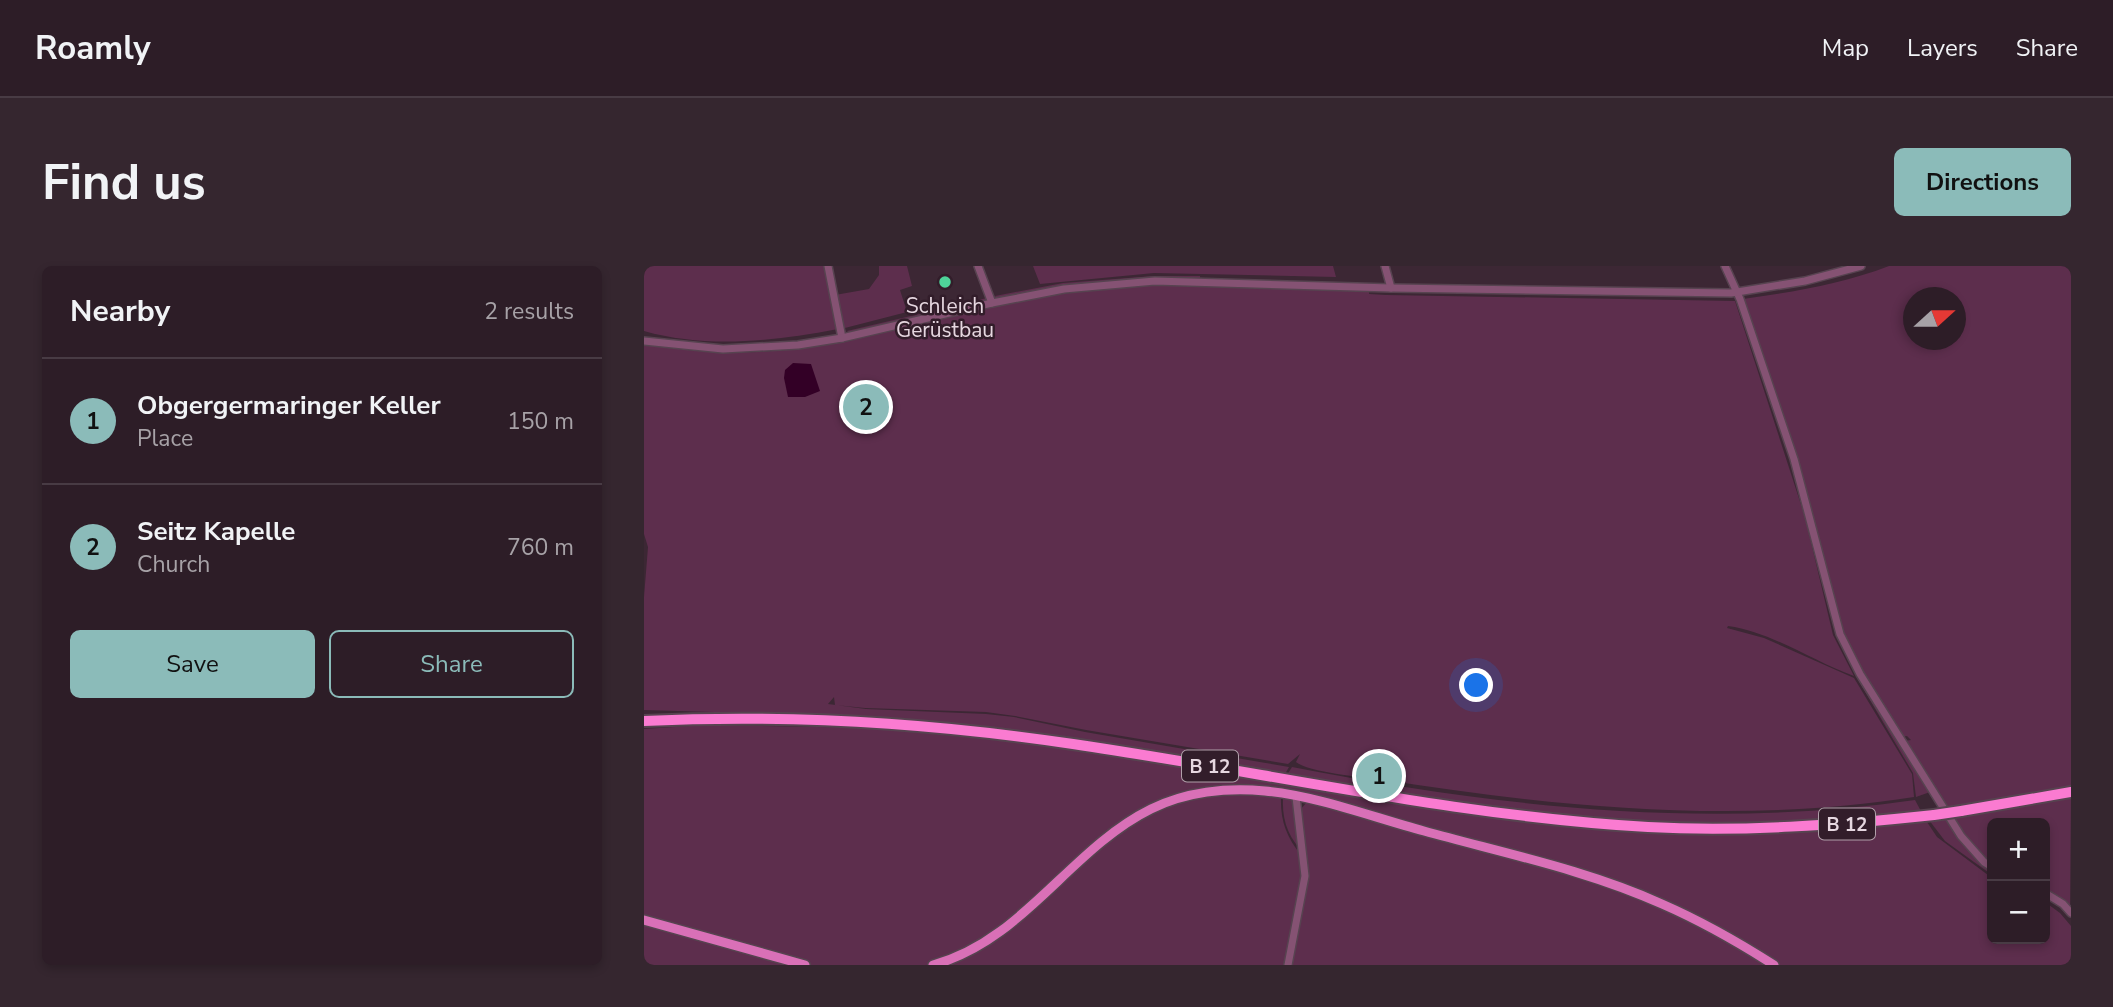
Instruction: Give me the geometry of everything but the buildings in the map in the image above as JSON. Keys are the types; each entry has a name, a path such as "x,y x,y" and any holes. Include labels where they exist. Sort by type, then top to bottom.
{"highway":[{"path":"644,713 705,718"},
{"name":"B 12","path":"644,721 705,718 875,724 993,734 1099,748 1427,804 1618,825 1759,828 1858,823 1934,815 2071,792"},
{"name":"B 12","path":"644,727 705,718"}],"main road":[{"path":"933,965 970,951 999,934 1120,826 1152,808 1180,798 1230,790 1262,791 1296,797 1547,865 1627,890 1705,924 1774,965"},
{"path":"644,920 805,965"}],"street":[{"path":"828,266 842,338"},
{"path":"978,266 992,303"},
{"path":"1385,266 1391,288"},
{"path":"1725,266 1759,352 1794,459 1840,634 1860,674 1938,800 1969,847 1987,863"},
{"path":"645,340 687,347 735,349 798,345 842,338 1064,289 1155,281 1738,296 1861,266"},
{"path":"1288,965 1305,876 1296,797"},
{"path":"2050,896 2063,904 2071,914"}],"shaded area":[{"path":"644,266 826,266 838,329 741,341 692,340 644,331"},
{"path":"879,266 907,266 912,286 900,290 907,312 841,329 835,295 869,289 879,275"},
{"path":"1033,266 1333,266 1336,277 1154,273 1040,284"},
{"path":"1889,266 2071,266 2071,787 1947,809 1904,741 1911,740 1907,736 1902,737 1860,669 1843,633 1810,505 1743,299 1853,278"},
{"path":"1154,276 1200,278 1086,283 996,298 995,296 1063,283"},
{"path":"1156,284 1369,290 1369,294 1386,295 1735,301 1805,517 1833,635 1854,676 1760,634 1728,626 1727,628 1764,638 1854,678 1912,774 1914,797 1781,810 1715,811 1582,805 1337,774 1302,766 1296,762 1300,754 1288,764 986,712 838,705 1014,717 1289,767 1285,774 810,715 644,710 644,597 648,547 644,534 644,344 720,352 796,349 846,341 1012,302"},
{"path":"987,298 988,300 850,333 847,331"},
{"path":"793,363 811,364 820,391 805,397 788,397 785,370"},
{"path":"1859,677 1930,792 1916,797 1913,773 1857,678"},
{"path":"705,725 874,728 1072,748 1467,814 1608,829 1759,833 1859,827 1925,819 1937,837 1987,874 1987,944 2050,944 2050,906 2071,926 2071,965 1780,965 1707,922 1628,887 1465,838 1297,792 1230,787 1205,789 1153,805 1153,810 1230,793 1281,795 1285,827 1301,855 1304,854 1300,810 1307,802 1626,891 1707,928 1769,965 644,965 644,729"},
{"path":"1292,767 1446,793 1602,810 1759,813 1837,809 1915,800 1922,813 1753,823 1605,819 1469,803 1287,775"},
{"path":"1283,796 1292,798 1300,849 1286,824"},
{"path":"2071,797 2070,908 2050,894 2050,818 1987,818 1987,860 1971,845 1952,817"},
{"path":"1948,818 1987,864 1987,871 1945,841 1929,820"}],"place":[{"name":"Schleich Gerüstbau","path":"945,282"},
{"name":"Seitz Kapelle","path":"866,407"},
{"name":"Obgergermaringer Keller","path":"1379,776"}]}
